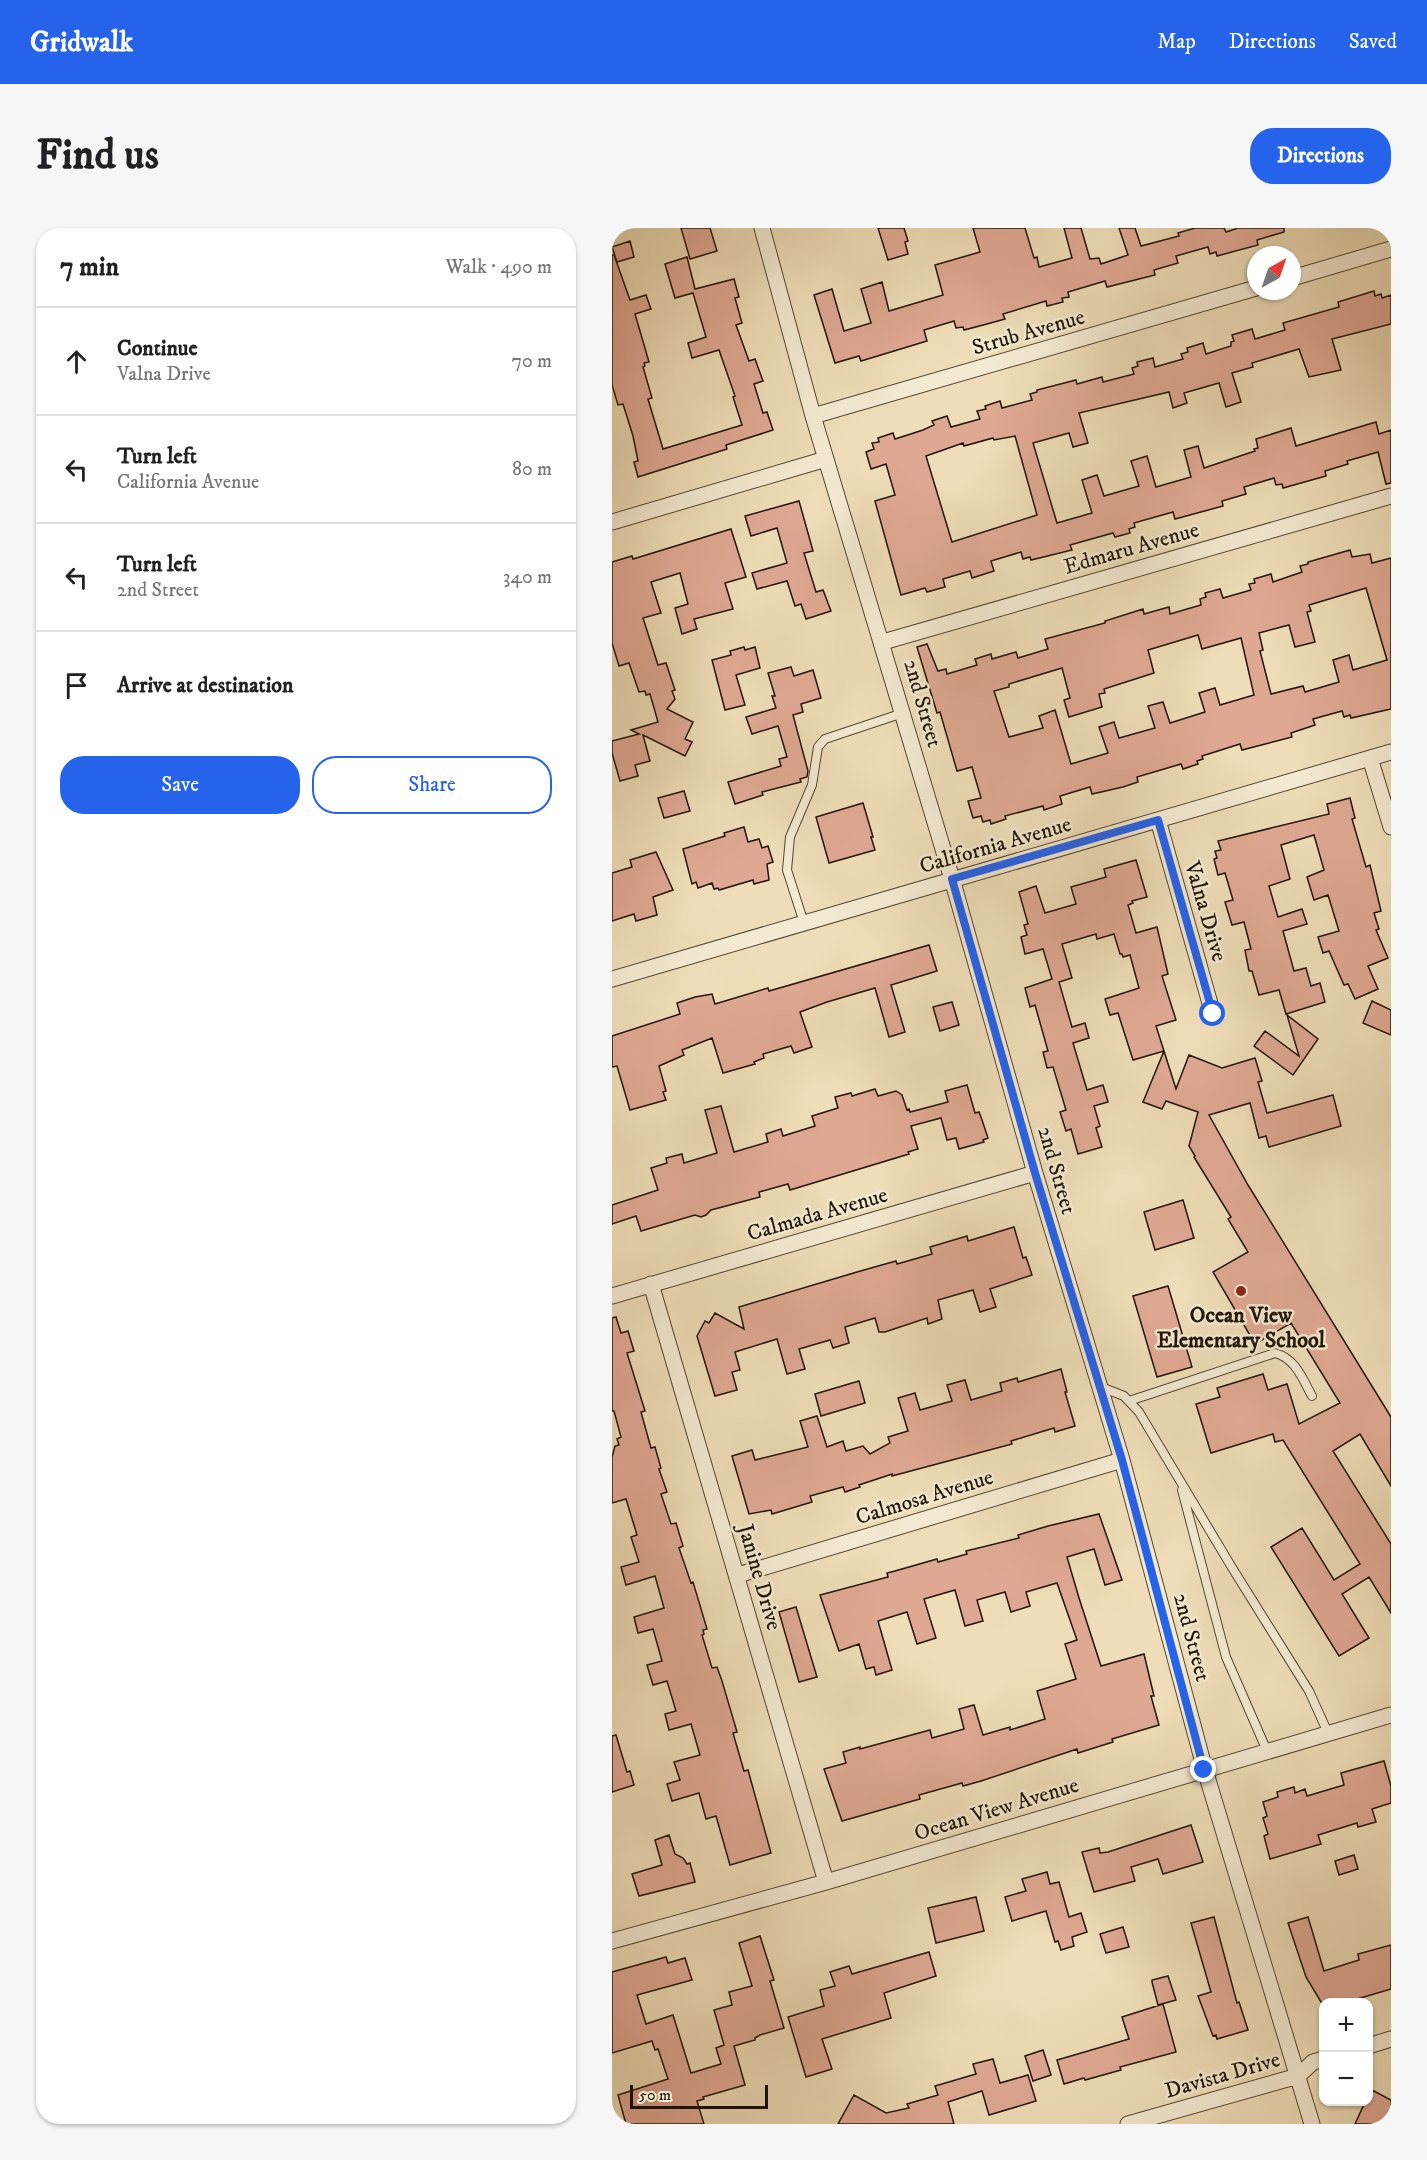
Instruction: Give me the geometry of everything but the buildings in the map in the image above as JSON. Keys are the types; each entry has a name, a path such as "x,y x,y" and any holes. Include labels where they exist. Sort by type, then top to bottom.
{"street":[{"name":"2nd Street","path":"762,228 813,416 883,642 1035,1173 1122,1460 1204,1770 1312,2124"},
{"path":"1301,275 1391,249"},
{"name":"Strub Avenue","path":"813,416 1247,291"},
{"path":"612,522 826,459"},
{"name":"Edmaru Avenue","path":"883,642 1391,495"},
{"name":"California Avenue","path":"612,979 1391,752"},
{"path":"1370,758 1391,827"},
{"name":"Valna Drive","path":"1158,820 1213,1014"},
{"name":"Calmada Avenue","path":"612,1296 1035,1173"},
{"name":"Janine Drive","path":"651,1284 826,1882"},
{"name":"Calmosa Avenue","path":"738,1575 1122,1460"},
{"name":"Ocean View Avenue","path":"612,1941 826,1882 1391,1715"},
{"path":"1373,2044 1391,2039"},
{"name":"Davista Drive","path":"1128,2124 1298,2076 1313,2062 1319,2060"}],"lane":[{"path":"804,923 787,870 790,837 812,785 818,747 825,739 903,713"},
{"path":"1129,1401 1275,1353 1286,1356 1294,1363 1312,1396"},
{"path":"1100,1386 1125,1396 1139,1412 1309,1691 1328,1733"},
{"path":"1179,1480 1226,1657 1267,1751"}],"place":[{"name":"Ocean View Elementary School","path":"1241,1291"}],"route":[{"path":"1204,1770 1122,1460 1035,1173 952,879 1158,820 1213,1014"}]}
